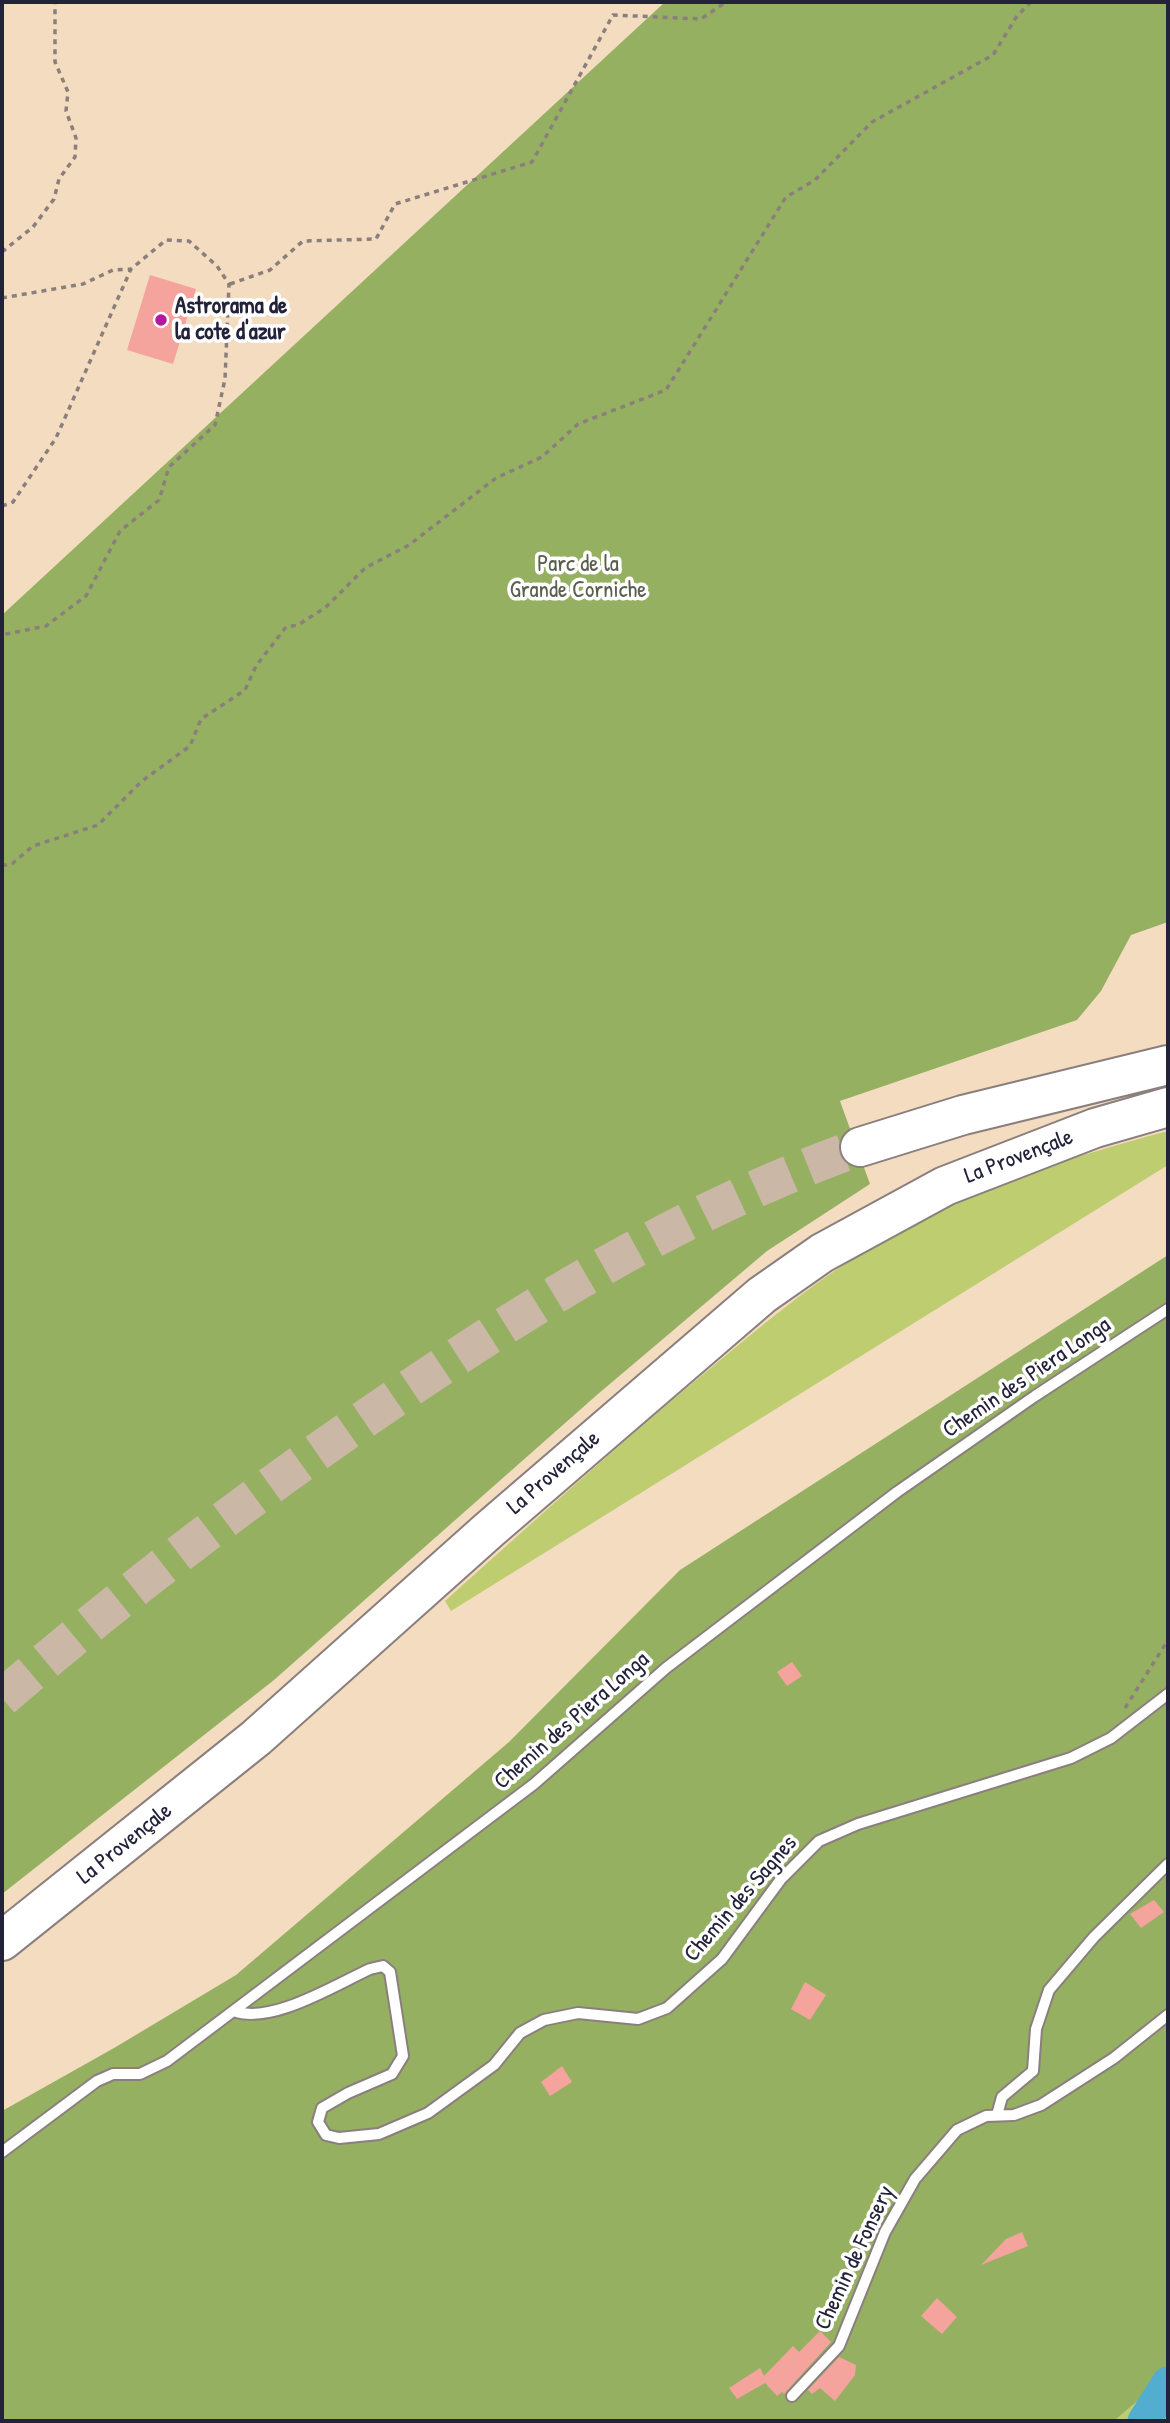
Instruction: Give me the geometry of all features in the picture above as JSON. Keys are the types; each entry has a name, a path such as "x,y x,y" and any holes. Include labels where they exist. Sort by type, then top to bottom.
{"highway":[{"name":"La Provençale","path":"860,1147 963,1115 1168,1065"},
{"name":"La Provençale","path":"2,1941 256,1738 500,1520 762,1295 822,1253 945,1186 1094,1128 1168,1107"}],"lane":[{"name":"Chemin des Piera Longa","path":"2,2152 97,2081 113,2074 140,2074 167,2061 534,1784 666,1668 897,1492 1035,1396 1168,1309"},
{"name":"Chemin des Sagnes","path":"234,2011 248,2016 263,2014 383,1966 390,1972 404,2056 393,2074 348,2093 322,2108 318,2122 326,2135 339,2138 379,2134 428,2113 461,2091 494,2066 520,2033 544,2020 578,2013 638,2019 667,2008 722,1959 781,1879 820,1841 859,1824 1071,1758 1111,1738 1168,1694"},
{"path":"997,2115 1002,2096 1032,2071 1036,2029 1049,1990 1094,1937 1168,1864"},
{"name":"Chemin de Fonsery","path":"792,2396 839,2346 885,2232 915,2179 957,2130 986,2116 1014,2115 1041,2105 1114,2059 1168,2015"}],"path":[{"path":"2,252 33,227 54,199 59,179 75,157 76,138 66,111 68,93 55,62 55,2"},
{"path":"229,284 270,270 303,241 376,240 395,204 532,162 613,15 701,19 726,2"},
{"path":"2,866 13,863 33,846 98,825 142,781 190,746 201,719 245,690 256,666 286,627 298,625 326,607 365,568 409,545 496,478 542,457 578,424 666,390 786,197 815,180 872,122 993,55 1017,16 1031,2"},
{"path":"2,506 13,502 56,438 131,269 166,240 189,241 217,265 229,284 225,379 215,425 169,467 159,500 120,531 86,596 46,626 2,635"},
{"path":"2,298 83,284 113,270 131,269"},
{"path":"1111,1738 1117,1721 1168,1640"}],"green space":[{"name":"Parc de la Grande Corniche","path":"665,2 1168,2 1168,922 1131,935 1101,991 1077,1020 840,1101 870,1184 767,1251 598,1394 274,1680 2,1894 2,615"},
{"path":"1168,1131 1168,1165 451,1611 445,1601 577,1482 747,1338 840,1267 932,1214 970,1197 1048,1167"},
{"path":"1168,1255 1168,2375 1114,2421 2,2421 2,2111 236,1975 509,1742 680,1570"},
{"path":"1168,2375 1168,2421 1114,2421"}],"building":[{"name":"Astrorama de la cote d'azur","path":"150,275 196,289 173,364 127,350"},
{"path":"792,1662 802,1676 787,1686 777,1672"},
{"path":"1154,1900 1164,1912 1141,1928 1130,1914"},
{"path":"805,1982 826,1995 810,2020 791,2009"},
{"path":"562,2066 572,2082 550,2096 541,2082"},
{"path":"1022,2232 1028,2246 981,2265 1006,2239"},
{"path":"937,2298 957,2317 942,2334 921,2316"},
{"path":"820,2331 831,2342 784,2394 782,2392 777,2396 765,2383 737,2399 729,2388 760,2368 764,2376 793,2346 799,2352"},
{"path":"839,2357 856,2365 855,2375 835,2401 820,2388 812,2394 808,2390"}],"waterway":[{"path":"1144,2421 1168,2383"}],"tunnel":[{"path":"2,1698 95,1620 239,1508 444,1365 558,1293 675,1228 735,1198 860,1147"}],"place":[{"name":"Astrorama de la cote d'azur","path":"161,320"}]}
